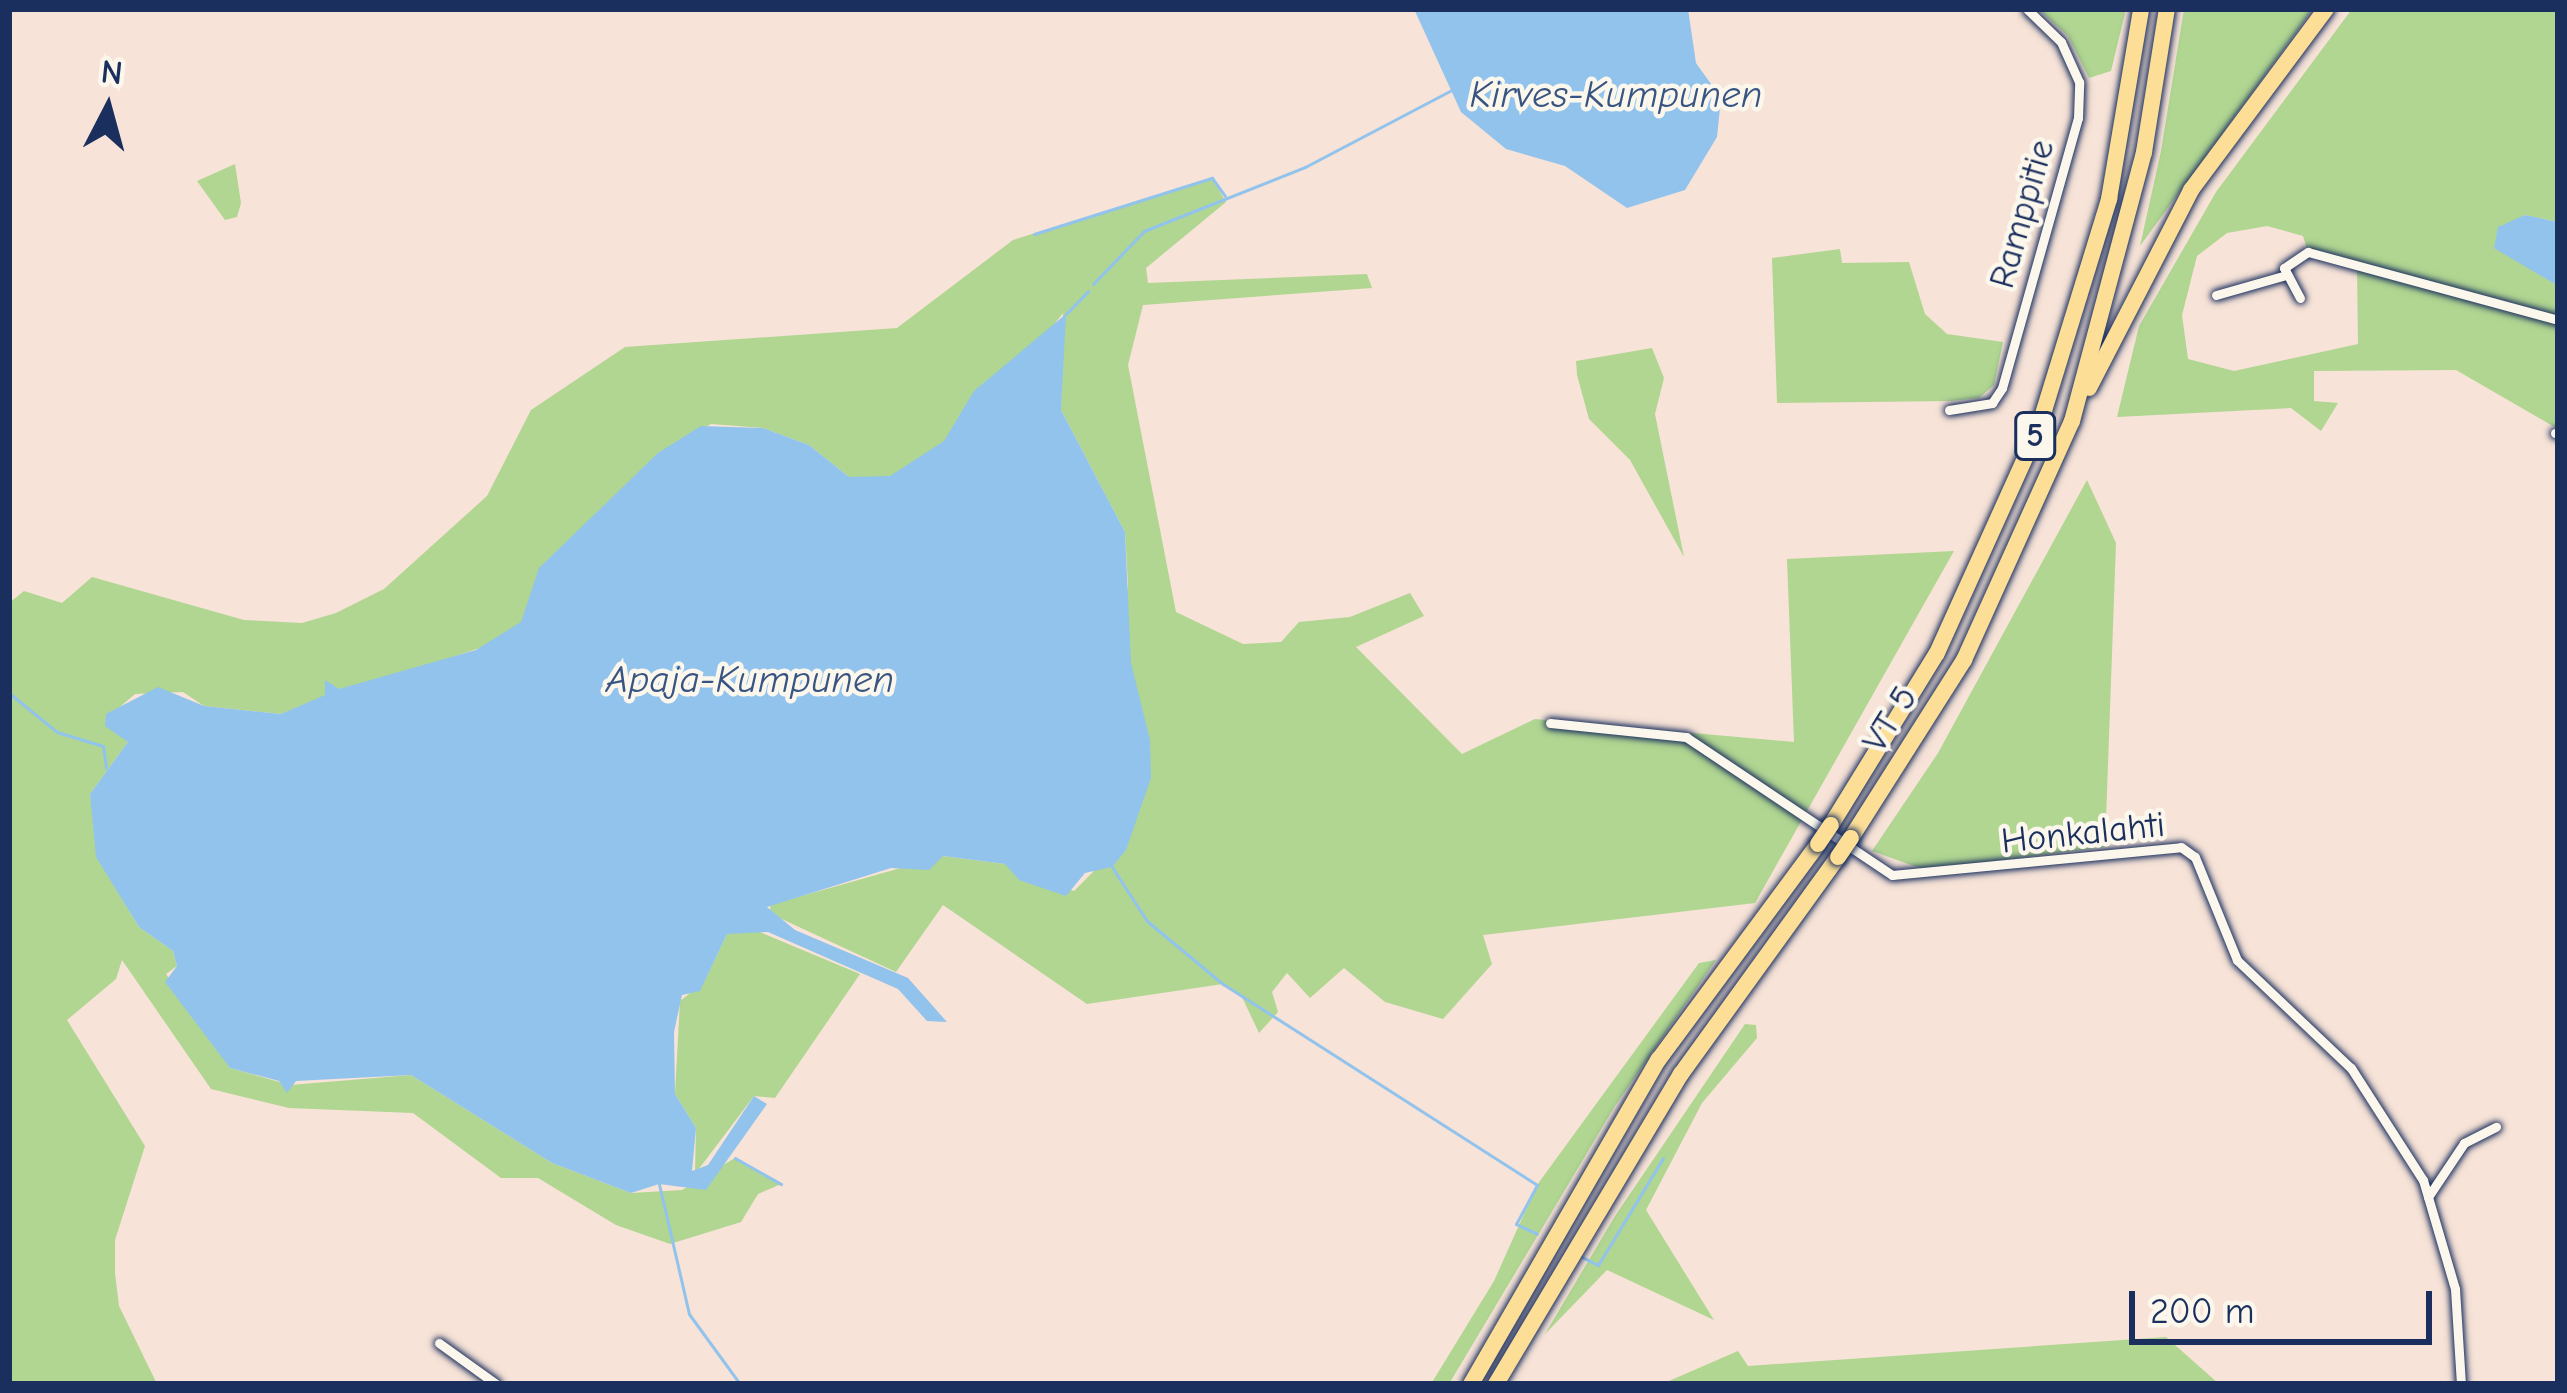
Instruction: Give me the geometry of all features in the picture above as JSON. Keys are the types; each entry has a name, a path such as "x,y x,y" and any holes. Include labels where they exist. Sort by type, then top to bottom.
{"highway":[{"name":"VT 5","path":"1471,1384 1636,1094 1832,825 1937,652 2038,427 2109,199 2141,9"},
{"name":"VT 5","path":"1496,1384 1681,1074 1851,838 1964,660 2072,421 2144,152 2167,9"},
{"path":"2072,421 2192,190 2326,9"}],"street":[{"name":"Ramppitie","path":"1949,410 1992,403 2002,388 2078,118 2079,82 2061,42 2027,9"},
{"path":"2216,295 2286,275 2295,255 2308,252 2558,320"},
{"path":"2286,275 2300,298"},
{"name":"Honkalahti","path":"1550,723 1686,736 1892,875 2181,848 2195,857 2236,960 2351,1068 2428,1197 2455,1289 2462,1384"},
{"path":"2428,1197 2464,1143 2496,1127"},
{"path":"439,1343 496,1384"}],"green space":[{"path":"2038,9 2126,9 2111,71 2089,78 2068,36"},
{"path":"2184,9 2313,9 2140,246 2161,151"},
{"path":"2352,9 2558,9 2558,222 2524,215 2495,247 2558,286 2558,429 2456,370 2314,371 2314,401 2338,403 2321,431 2291,408 2117,417 2139,326 2216,192","holes":["2267,226 2303,236 2308,252 2357,265 2358,344 2234,371 2188,359 2182,315 2197,256 2227,233"]},
{"path":"235,164 241,203 237,217 225,220 197,181"},
{"path":"1212,178 1226,202 1146,268 1148,283 1367,274 1372,288 1143,305 1128,365 1176,612 1243,644 1281,642 1299,622 1350,617 1410,593 1424,616 1356,647 1462,754 1535,719 1794,742 1787,559 1954,551 1755,903 1483,935 1492,964 1443,1019 1385,1002 1344,968 1310,998 1287,973 1272,992 1278,1012 1259,1033 1241,995 1223,984 1087,1004 943,905 896,972 771,914 770,905 943,856 1005,864 1074,891 1095,870 1128,584 1125,532 1061,410 1063,313 978,423 892,485 849,477 809,445 763,428 711,424 658,454 621,601 281,714 204,706 183,692 135,694 113,713 128,742 90,794 101,864 139,927 173,951 177,966 166,974 230,1068 290,1085 411,1075 552,1163 631,1193 682,1190 735,1158 781,1184 758,1194 741,1222 670,1244 616,1225 538,1178 501,1178 413,1113 289,1108 211,1089 122,960 116,979 67,1020 145,1146 115,1240 115,1273 119,1306 157,1384 9,1384 9,603 24,591 62,603 92,577 244,620 302,623 336,613 384,589 487,496 531,410 625,347 897,328 1013,240"},
{"path":"1840,249 1842,263 1909,262 1925,314 1947,334 2003,342 1994,385 1979,398 1951,401 1777,403 1772,258"},
{"path":"1652,348 1664,378 1655,414 1684,557 1630,460 1589,419 1577,375 1576,361"},
{"path":"2087,480 2116,543 2105,847 1925,870 1872,851 1938,753"},
{"path":"750,928 860,974 775,1098 754,1096 695,1174 696,1128 675,1094 680,1001 704,982 727,934"},
{"path":"1716,960 1615,1106 1449,1384 1431,1384 1494,1281 1537,1185 1699,963"},
{"path":"1745,1024 1756,1025 1757,1038 1702,1103 1646,1210 1714,1320 1607,1270 1545,1334 1615,1216"},
{"path":"2166,1337 2219,1384 1662,1384 1738,1351 1748,1366"}],"water":[{"name":"Kirves-Kumpunen","path":"1414,9 1688,9 1696,63 1721,98 1717,137 1685,190 1627,208 1565,166 1506,149 1461,112"},
{"path":"2525,215 2558,222 2558,286 2494,248 2498,227"},
{"name":"Apaja-Kumpunen","path":"1066,314 1061,410 1125,532 1131,663 1150,740 1151,778 1126,850 1112,867 1085,873 1066,896 1019,880 1005,864 943,856 929,870 891,868 767,907 795,930 908,978 947,1022 927,1021 898,989 768,932 727,934 700,991 682,995 674,1032 675,1094 696,1128 692,1171 708,1165 754,1096 767,1104 706,1190 659,1184 631,1193 552,1163 411,1075 296,1081 287,1093 279,1081 230,1068 165,982 177,966 173,951 139,927 96,857 90,794 128,742 105,726 106,714 158,687 204,706 281,714 325,695 325,680 339,689 476,650 521,622 539,568 658,453 701,426 763,428 809,445 849,477 890,476 944,441 974,391"}],"waterway":[{"path":"1093,284 1144,231 1305,167 1450,91"},
{"path":"1034,234 1212,178 1225,196"},
{"path":"1066,314 1088,291"},
{"path":"9,693 57,732 103,746 106,768"},
{"path":"1112,867 1147,921 1223,984 1537,1185 1516,1224 1537,1234"},
{"path":"735,1158 781,1184"},
{"path":"1582,1257 1598,1265 1663,1158"},
{"path":"659,1184 689,1314 740,1384"}]}
